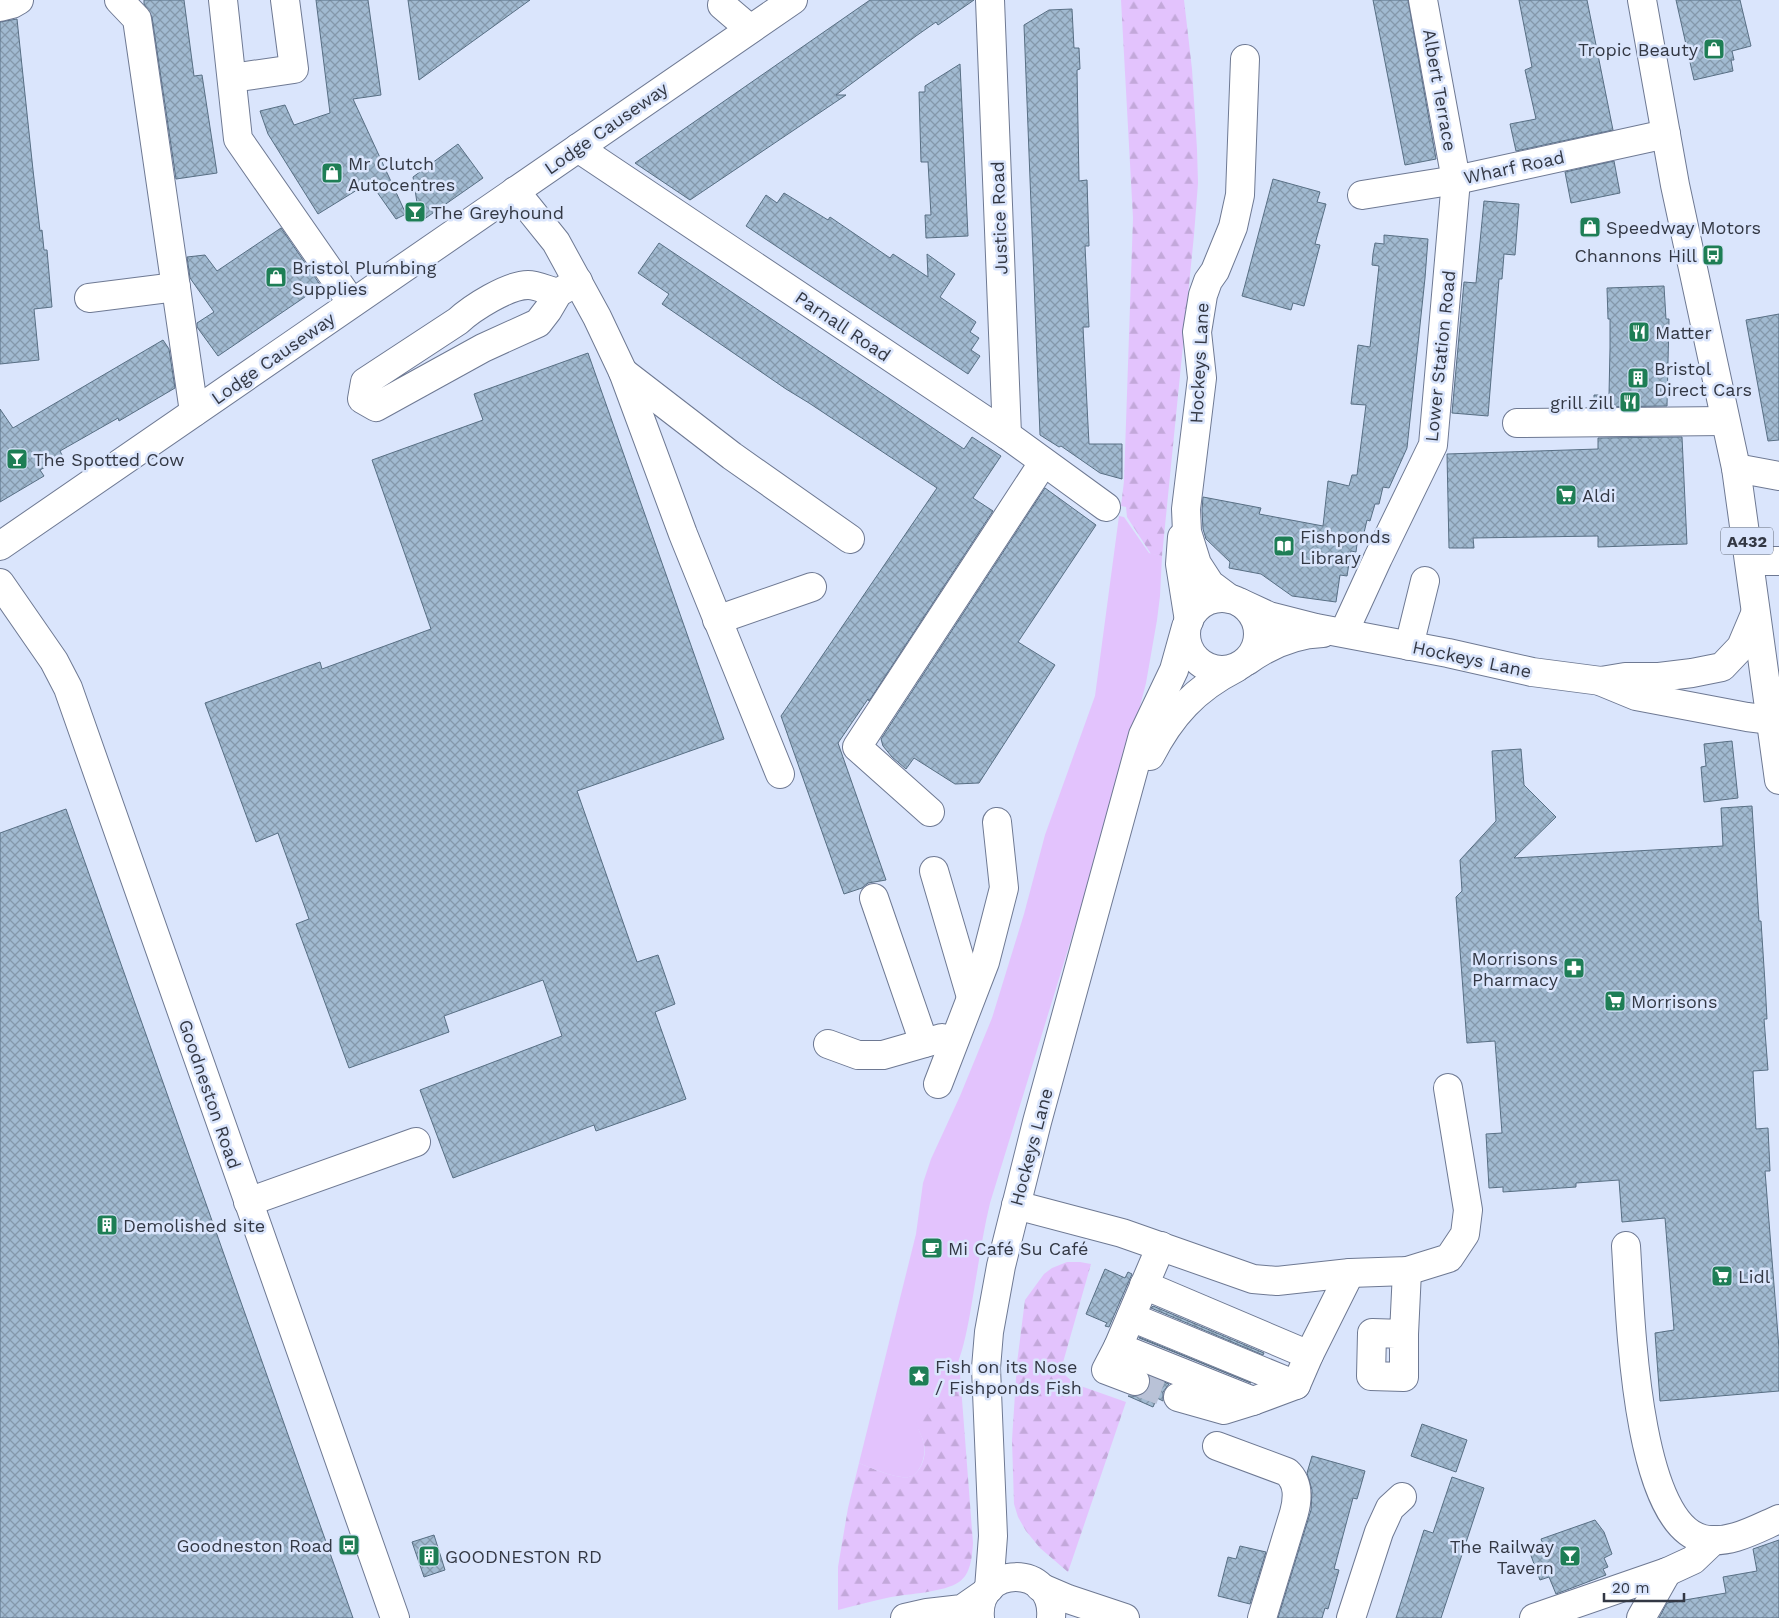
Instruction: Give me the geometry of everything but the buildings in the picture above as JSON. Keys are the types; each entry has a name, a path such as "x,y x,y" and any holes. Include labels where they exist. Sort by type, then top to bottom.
{"street":[{"path":"0,7 19,0"},
{"path":"119,0 137,19 194,412"},
{"path":"223,0 238,139 352,303"},
{"path":"232,78 294,70 285,0"},
{"name":"Lodge Causeway","path":"0,546 793,0"},
{"name":"Justice Road","path":"990,0 1007,435"},
{"name":"Albert Terrace","path":"1423,0 1456,180"},
{"name":"A432","path":"1642,0 1666,134 1736,468 1750,561 1755,614 1775,720 1779,780"},
{"path":"722,5 750,29"},
{"name":"Hockeys Lane","path":"1241,664 1256,645 1258,627 1253,616 1210,584 1197,564 1188,538 1186,509 1202,378 1198,332 1203,295 1208,281 1215,271 1232,227 1240,195 1245,59"},
{"name":"Wharf Road","path":"1362,195 1456,180 1666,134"},
{"name":"Parnall Road","path":"578,148 1007,435 1106,507"},
{"name":"Lower Station Road","path":"1344,632 1433,445 1456,180"},
{"path":"515,191 556,242 568,287 597,317 623,372 683,534 780,774"},
{"path":"528,285 568,287 538,323 483,348 376,407 362,399 365,382 458,321 472,308 514,287 528,285"},
{"path":"89,298 176,287"},
{"path":"623,372 732,456 850,539"},
{"path":"1517,423 1725,420"},
{"path":"930,812 857,747 1043,463"},
{"path":"1736,468 1779,476"},
{"path":"1186,509 1180,564 1188,646 1199,662 1217,670 1241,664"},
{"path":"1750,561 1779,561"},
{"path":"1409,646 1425,581"},
{"name":"Goodneston Road","path":"0,583 54,661 68,688 395,1618"},
{"path":"717,620 812,587"},
{"name":"Hockeys Lane","path":"985,1600 994,1536 986,1388 987,1352 1001,1266 1143,735 1174,670 1187,624 1195,610 1205,602 1217,598 1235,601 1281,620 1316,628 1448,652 1532,672 1601,681 1636,696 1775,720"},
{"name":"Hockeys Lane","path":"1601,681 1625,677 1692,673 1722,667 1741,646 1755,614"},
{"name":"Hockeys Lane","path":"1121,816 1153,749 1168,725 1189,700 1204,686 1269,647 1292,638 1315,633 1344,632"},
{"path":"938,1084 985,962 1004,888 997,822"},
{"path":"934,871 971,997"},
{"path":"874,898 924,1043"},
{"path":"828,1044 858,1055 883,1055 957,1034"},
{"path":"1016,1205 1122,1232 1253,1279 1278,1281 1407,1271 1449,1258 1465,1234 1468,1210 1448,1088"},
{"path":"248,1202 416,1142"},
{"path":"1135,1381 1106,1370 1118,1347 1161,1246"},
{"path":"1626,1246 1632,1352 1644,1435 1648,1456 1671,1511 1689,1532 1708,1539 1727,1539 1742,1535 1779,1519"},
{"path":"1404,1334 1407,1271"},
{"path":"1178,1397 1224,1410 1253,1402 1296,1385 1350,1274"},
{"path":"1144,1285 1309,1355"},
{"path":"1131,1317 1296,1385"},
{"path":"1118,1347 1253,1402"},
{"path":"1218,1446 1287,1472 1293,1477 1297,1499 1294,1513 1262,1618"},
{"name":"Hockeys Lane","path":"990,1486 1004,1539 1014,1564 1050,1602 1051,1618"},
{"path":"1351,1618 1384,1518 1390,1508 1402,1497"},
{"path":"1534,1618 1667,1572 1693,1560 1708,1539"},
{"path":"1641,1618 1667,1572"},
{"path":"905,1618 927,1613 962,1609 985,1600 1002,1579 1012,1576 1032,1582 1068,1599 1124,1618"}],"green space":[{"path":"1121,0 1184,0 1192,69 1198,183 1162,556 1151,554 1127,517 1126,507 1121,506 1124,481 1133,218"},
{"path":"1119,516 1124,517 1149,553 1162,556 1157,620 1146,683 1125,764 990,1203 967,1331 960,1357 942,1395 916,1422 924,1448 920,1468 909,1477 884,1473 859,1463 916,1234 923,1183 931,1159 960,1096 992,1018 1024,914 1045,835 1095,696"},
{"path":"1067,1262 1091,1264 1062,1366 1065,1375 1075,1384 1126,1402 1068,1572 1040,1548 1026,1531 1018,1517 1014,1504 1012,1440 1017,1363 1025,1300 1044,1274 1052,1268"},
{"path":"959,1360 973,1543 968,1570 963,1579 945,1588 891,1597 838,1610 838,1567 848,1508 859,1463 897,1476 909,1477 917,1472 924,1458 925,1448 915,1422 931,1407 941,1394"}],"tunnel":[{"path":"1135,1381 1178,1397"}],"place":[{"name":"Tropic Beauty","path":"1714,49"},
{"name":"Mr Clutch Autocentres","path":"332,173"},
{"name":"The Greyhound","path":"415,212"},
{"name":"Speedway Motors","path":"1590,227"},
{"name":"Channons Hill","path":"1713,255"},
{"name":"Bristol Plumbing Supplies","path":"276,277"},
{"name":"Matter","path":"1639,332"},
{"name":"Bristol Direct Cars","path":"1638,378"},
{"name":"grill zill","path":"1630,402"},
{"name":"The Spotted Cow","path":"17,459"},
{"name":"Aldi","path":"1566,495"},
{"name":"Fishponds Library","path":"1284,546"},
{"name":"Morrisons Pharmacy","path":"1574,968"},
{"name":"Morrisons","path":"1615,1001"},
{"name":"Demolished site","path":"107,1225"},
{"name":"Mi Café Su Café","path":"932,1248"},
{"name":"Lidl","path":"1722,1276"},
{"name":"Fish on its Nose / Fishponds Fish","path":"919,1376"},
{"name":"Goodneston Road","path":"349,1545"},
{"name":"GOODNESTON RD","path":"429,1556"},
{"name":"The Railway Tavern","path":"1570,1556"}]}
